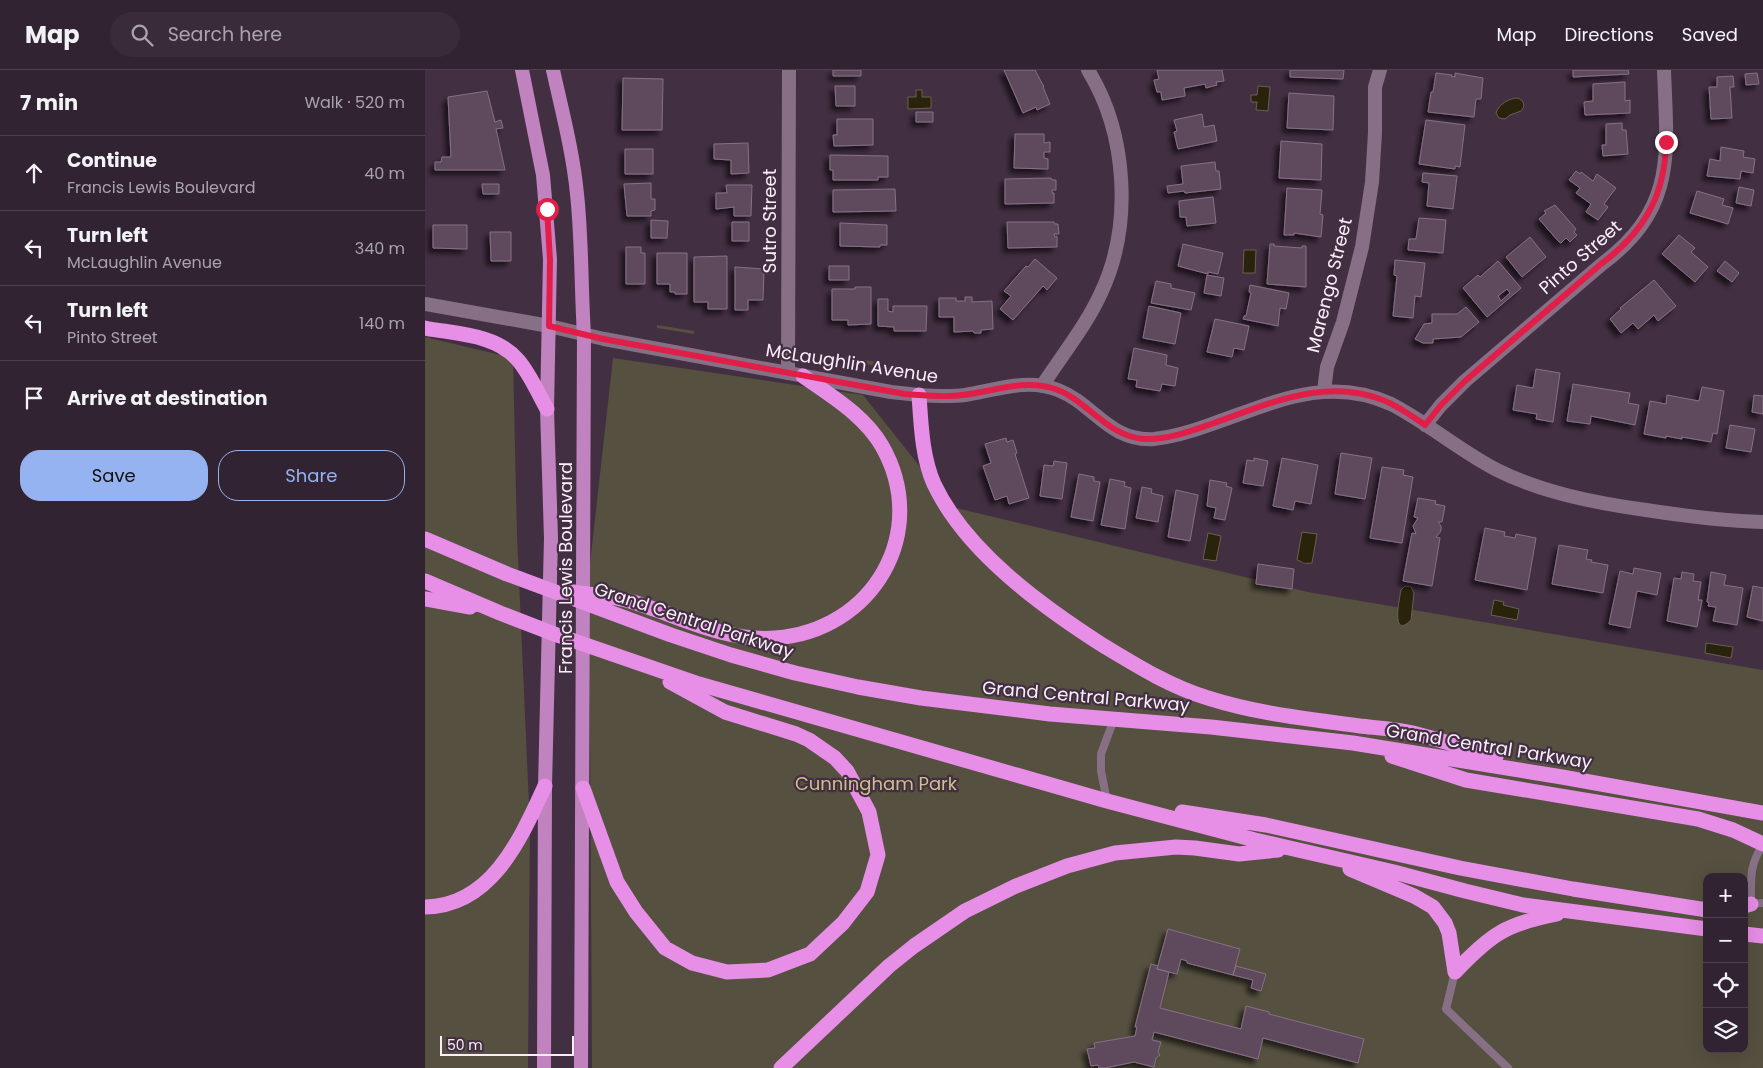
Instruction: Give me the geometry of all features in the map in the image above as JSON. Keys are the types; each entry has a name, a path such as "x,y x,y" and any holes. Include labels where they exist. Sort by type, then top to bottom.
{"highway":[{"path":"425,328 482,338 509,352 521,364 547,409"},
{"path":"534,585 631,602 716,630 750,638 774,638 803,634 829,623 853,608 874,588 888,563 897,537 900,510 897,482 881,445 864,422 803,376"},
{"path":"919,395 921,427 928,465 934,482 957,520 987,555 1031,594 1073,626 1137,666 1185,689 1232,705 1282,715 1412,733 1562,777"},
{"name":"Grand Central Parkway","path":"425,539 534,585 731,655 858,687 921,698 1049,714 1211,727 1353,743 1562,777 1763,813"},
{"path":"425,581 500,613 636,663 761,703 1107,801 1513,903 1703,929"},
{"path":"425,598 500,613"},
{"path":"583,788 615,878 636,912 665,948 692,963 727,972 768,970 810,954 843,923 867,892 879,855 869,812 847,771 835,758 823,748 796,734 725,712 636,663"},
{"path":"1353,743 1465,780 1698,819 1733,830 1763,844"},
{"path":"425,907 449,903 464,897 491,878 518,843 545,786"},
{"path":"1107,801 1266,825 1488,873 1573,889 1703,909"},
{"path":"781,1068 889,966 914,946 965,911 1016,886 1067,866 1115,853 1195,848 1239,854 1289,848"},
{"path":"1314,854 1414,896 1433,907 1449,933 1455,972"},
{"path":"1455,972 1485,942 1511,926 1530,919 1569,912"},
{"path":"1748,934 1763,936"}],"main road":[{"name":"Francis Lewis Boulevard","path":"522,70 538,142 547,209 550,260 547,409 551,538 545,786 544,1068"},
{"name":"Francis Lewis Boulevard","path":"553,70 573,162 577,191 584,334 581,1068"}],"street":[{"name":"Sutro Street","path":"788,373 789,70"},
{"path":"1042,386 1086,320 1101,292 1111,264 1119,227 1122,196 1120,162 1111,118 1088,70"},
{"name":"Marengo Street","path":"1324,391 1327,368 1343,322 1362,247 1371,182 1375,133 1375,87 1380,70"},
{"name":"Pinto Street","path":"1425,425 1441,405 1465,381 1601,264 1619,251 1641,227 1652,210 1661,184 1666,158 1664,70"},
{"path":"425,304 549,326"},
{"name":"McLaughlin Avenue","path":"549,326 891,392 951,396 1010,386 1042,386 1061,391 1075,399 1115,430 1128,436 1145,439 1185,433 1287,398 1324,391 1358,394 1381,400 1401,410 1485,464 1543,489 1581,499 1633,508 1716,519 1763,522"}],"lane":[{"path":"1107,801 1101,771 1101,754 1114,719"},
{"path":"1753,904 1751,870 1756,855 1763,844"},
{"path":"1455,972 1445,1009 1508,1068"}],"green space":[{"path":"657,325 694,331 694,334 657,328"},
{"path":"425,337 513,358 517,535 530,827 528,1068 425,1068"},
{"path":"840,356 883,363 882,367 839,359"},
{"name":"Cunningham Park","path":"613,358 863,395 952,507 1308,592 1763,670 1763,1068 592,1068 589,573"}],"shaded area":[{"path":"1258,86 1270,87 1268,111 1256,110 1257,102 1251,102 1251,95 1257,95"},
{"path":"916,90 922,90 922,97 931,97 931,108 908,109 908,97 916,97"},
{"path":"1518,98 1524,104 1521,111 1505,119 1499,118 1496,113 1499,107 1508,100"},
{"path":"1244,250 1256,250 1255,273 1243,273"},
{"path":"1302,532 1317,534 1312,563 1304,563 1297,560"},
{"path":"1208,533 1221,536 1216,561 1203,559"},
{"path":"1405,586 1411,587 1414,593 1411,620 1404,625 1400,625 1398,621 1398,608 1401,590"},
{"path":"1494,600 1504,602 1503,605 1519,609 1517,620 1491,615"},
{"path":"1706,643 1733,647 1731,658 1705,653"}],"building":[{"path":"833,70 861,70 861,76 833,76"},
{"path":"1004,70 1035,70 1050,104 1037,110 1036,107 1023,113"},
{"path":"1157,70 1222,70 1224,81 1216,82 1217,85 1206,88 1205,84 1184,88 1185,96 1162,100 1161,92 1157,92 1154,80 1159,79"},
{"path":"1290,70 1344,70 1343,79 1290,77"},
{"path":"1573,70 1628,70 1629,74 1573,77"},
{"path":"1436,73 1455,77 1455,73 1483,78 1481,99 1476,99 1474,117 1428,112"},
{"path":"1757,73 1759,84 1746,85 1745,74"},
{"path":"1733,76 1734,87 1730,87 1732,118 1711,119 1709,87 1717,87 1717,77"},
{"path":"623,78 663,79 662,130 622,130"},
{"path":"1625,82 1625,101 1630,100 1630,113 1585,115 1584,102 1593,101 1593,84"},
{"path":"835,86 855,86 855,106 836,106"},
{"path":"487,91 495,122 501,120 503,128 496,129 505,170 435,170 435,162 441,162 442,157 451,157 448,97"},
{"path":"1289,93 1334,96 1333,130 1287,128"},
{"path":"916,112 933,112 933,122 916,122"},
{"path":"1202,114 1204,127 1214,125 1217,141 1178,149 1174,132 1177,131 1174,120"},
{"path":"837,119 873,119 873,145 834,146 833,135 837,135"},
{"path":"1426,120 1465,125 1460,167 1455,166 1455,169 1419,164"},
{"path":"1622,123 1622,130 1626,130 1628,154 1603,156 1602,145 1606,145 1606,124"},
{"path":"1015,134 1044,134 1044,143 1050,142 1050,152 1044,152 1044,158 1048,159 1048,169 1014,168"},
{"path":"1281,141 1322,144 1321,180 1279,178"},
{"path":"748,143 749,173 731,174 731,160 714,159 714,144"},
{"path":"1721,147 1744,151 1743,157 1755,159 1753,173 1741,171 1740,179 1707,176 1710,159 1720,161"},
{"path":"625,149 653,149 653,174 625,174"},
{"path":"830,155 888,156 888,177 878,177 878,180 833,180 833,170 830,170"},
{"path":"1215,162 1216,171 1219,171 1221,189 1168,193 1167,186 1183,184 1181,166"},
{"path":"1576,171 1580,174 1581,172 1593,181 1597,174 1616,188 1604,204 1608,207 1598,220 1586,212 1591,204 1576,193 1580,188 1569,180"},
{"path":"1423,173 1457,176 1453,209 1427,206 1429,183 1422,182"},
{"path":"1051,178 1056,180 1056,190 1052,190 1052,193 1054,193 1054,203 1005,204 1005,179"},
{"path":"651,183 651,199 655,199 655,210 651,211 651,216 627,216 624,184"},
{"path":"482,184 499,184 499,194 483,194"},
{"path":"726,185 752,185 751,216 734,216 734,207 716,209 716,193 727,193"},
{"path":"1739,187 1754,190 1751,206 1736,203"},
{"path":"1287,188 1322,190 1320,214 1323,215 1321,237 1294,233 1294,235 1284,235"},
{"path":"895,189 896,211 833,212 833,190"},
{"path":"1697,191 1724,199 1722,205 1733,208 1728,224 1690,213"},
{"path":"1213,197 1216,223 1187,226 1186,217 1180,217 1179,201"},
{"path":"1555,205 1576,229 1574,232 1577,235 1570,242 1566,238 1561,243 1559,242 1539,219 1546,213 1544,211"},
{"path":"1419,218 1446,220 1443,253 1408,250 1409,239 1416,239"},
{"path":"651,220 668,221 667,238 651,238"},
{"path":"732,222 749,222 749,241 732,241"},
{"path":"1007,222 1054,222 1058,224 1059,234 1054,234 1055,237 1057,236 1057,247 1008,248"},
{"path":"840,223 887,225 887,245 880,245 880,247 840,246"},
{"path":"433,225 467,225 467,249 433,248"},
{"path":"490,232 511,232 511,261 491,261"},
{"path":"1679,235 1695,248 1691,252 1708,267 1695,282 1662,254"},
{"path":"1530,237 1546,257 1522,277 1506,257"},
{"path":"1183,244 1223,253 1218,274 1208,272 1208,274 1178,266"},
{"path":"1270,244 1302,248 1302,246 1306,246 1306,287 1267,284"},
{"path":"626,247 641,247 641,253 645,253 645,284 626,284"},
{"path":"657,253 687,253 687,294 670,292 670,284 657,284"},
{"path":"727,256 727,309 708,309 708,302 694,302 694,257"},
{"path":"1035,259 1057,278 1047,290 1043,286 1013,320 1000,309 1011,296 1004,291 1026,266 1028,267"},
{"path":"1395,260 1425,263 1421,297 1415,296 1413,318 1393,316 1397,276 1394,275"},
{"path":"1498,261 1521,288 1487,317 1463,288 1478,275 1480,277","holes":["1507,289 1510,293 1501,301 1498,296"]},
{"path":"1725,261 1739,273 1732,282 1717,271"},
{"path":"829,266 849,266 849,280 829,280"},
{"path":"735,267 764,269 763,300 748,300 748,310 735,310"},
{"path":"1207,275 1224,278 1221,296 1204,293"},
{"path":"1654,280 1676,306 1658,321 1654,315 1638,329 1633,323 1621,333 1610,319 1620,308"},
{"path":"1156,281 1171,284 1171,288 1195,293 1191,310 1151,303"},
{"path":"1250,285 1289,293 1286,309 1280,308 1278,326 1243,319 1246,316 1251,293 1249,292"},
{"path":"855,287 871,287 871,324 848,325 848,320 832,320 832,289 855,289"},
{"path":"965,297 972,297 972,302 992,301 993,329 981,330 981,333 974,333 973,331 954,332 954,317 939,317 939,298 956,298 956,301 965,301"},
{"path":"878,299 888,299 888,311 893,312 893,306 927,306 926,331 894,331 894,327 878,326"},
{"path":"1149,306 1181,313 1175,344 1143,338"},
{"path":"1466,307 1479,322 1461,337 1433,339 1433,343 1423,343 1415,339 1424,324 1432,323 1432,314 1457,314"},
{"path":"1215,319 1249,326 1244,350 1234,348 1232,357 1207,352"},
{"path":"1134,348 1167,355 1166,365 1178,368 1175,386 1162,384 1160,391 1136,387 1137,380 1128,379"},
{"path":"1536,369 1560,373 1553,422 1536,419 1537,414 1513,410 1517,385 1533,388"},
{"path":"1573,384 1630,393 1628,403 1639,405 1635,425 1591,416 1590,424 1567,421"},
{"path":"1702,387 1724,391 1717,434 1713,433 1711,442 1682,437 1682,439 1666,436 1666,438 1644,434 1650,401 1666,404 1667,395 1699,401"},
{"path":"1754,395 1763,396 1763,414 1752,412"},
{"path":"1730,425 1755,429 1751,452 1726,448"},
{"path":"1006,438 1007,442 1013,440 1017,453 1015,454 1029,498 1009,504 1007,496 995,500 983,466 991,463 985,444"},
{"path":"1341,453 1372,458 1365,499 1335,494"},
{"path":"1254,458 1268,461 1263,486 1243,483 1247,460 1254,461"},
{"path":"1282,458 1318,465 1311,504 1295,501 1293,510 1273,506"},
{"path":"1054,461 1067,463 1062,499 1040,496 1044,465 1053,466"},
{"path":"1382,467 1404,470 1403,475 1413,477 1402,543 1370,538"},
{"path":"1079,474 1094,477 1094,481 1100,482 1093,521 1071,517"},
{"path":"1110,479 1125,482 1124,486 1131,488 1125,529 1101,525"},
{"path":"1210,480 1227,483 1226,486 1232,488 1225,520 1214,518 1216,508 1207,506"},
{"path":"1142,487 1152,489 1151,493 1163,496 1158,522 1136,518"},
{"path":"1176,490 1198,495 1190,541 1168,537"},
{"path":"1418,498 1436,501 1435,504 1445,506 1442,522 1438,522 1441,526 1441,531 1436,537 1440,538 1432,586 1403,581 1412,533 1416,534 1413,526 1418,518 1414,517"},
{"path":"1485,528 1505,532 1504,536 1515,538 1516,534 1536,538 1527,590 1475,580"},
{"path":"1559,545 1588,550 1586,559 1592,560 1591,562 1608,565 1603,593 1552,584"},
{"path":"1258,564 1294,569 1292,589 1256,584"},
{"path":"1634,568 1661,573 1657,595 1637,591 1630,628 1609,624 1620,571 1633,574"},
{"path":"1682,572 1694,574 1693,581 1701,582 1698,600 1702,600 1697,627 1667,621 1674,578 1681,579"},
{"path":"1711,572 1726,575 1724,585 1743,588 1737,625 1713,621 1716,607 1708,606 1709,603 1707,602"},
{"path":"1753,586 1763,588 1763,621 1747,617"},
{"path":"1168,929 1240,949 1233,975 1187,963 1187,961 1181,959 1177,974 1157,969"},
{"path":"1151,964 1158,966 1157,969 1169,972 1160,1008 1241,1029 1246,1006 1269,1012 1269,1014 1364,1039 1358,1063 1263,1038 1258,1059 1154,1032 1152,1040 1161,1042 1158,1052 1160,1055 1156,1058 1154,1067 1134,1062 1105,1068 1099,1068 1098,1065 1091,1066 1087,1049 1095,1048 1094,1043 1135,1036 1137,1027 1135,1027"},
{"path":"1236,966 1266,974 1261,991 1251,988 1253,980 1233,975"}],"route":[{"path":"547,209 550,260 549,326 603,339 905,394 951,396 1010,386 1042,386 1061,391 1075,399 1108,426 1136,438 1153,439 1173,436 1287,398 1324,391 1371,396 1401,410 1425,425 1441,405 1465,381 1601,264 1619,251 1641,227 1652,210 1661,184 1666,158 1666,142"}]}
